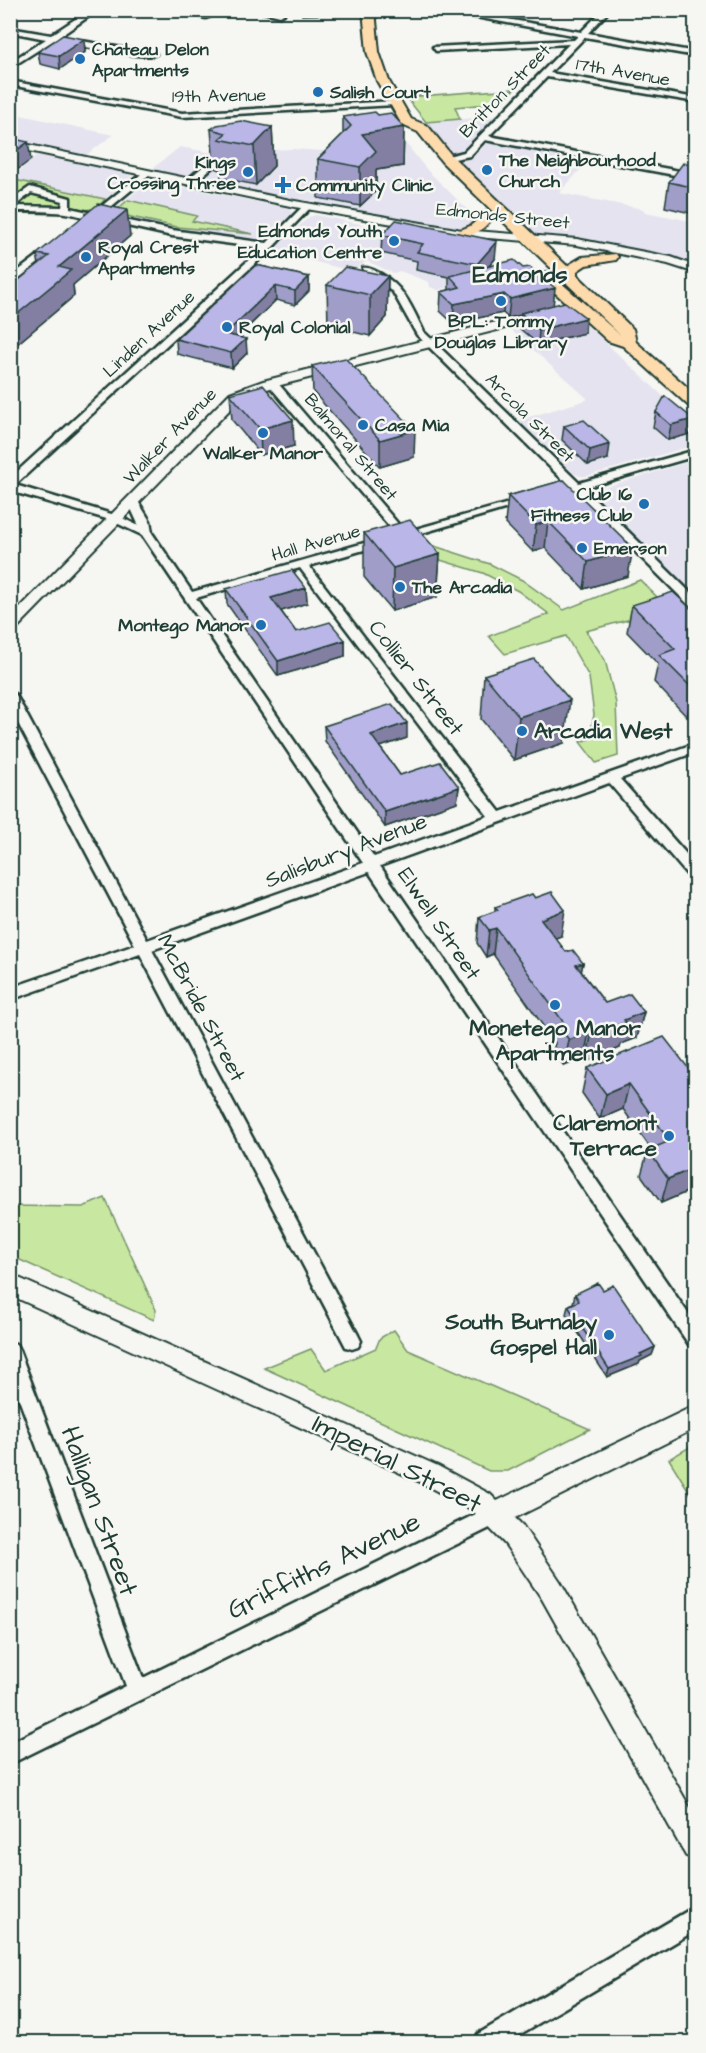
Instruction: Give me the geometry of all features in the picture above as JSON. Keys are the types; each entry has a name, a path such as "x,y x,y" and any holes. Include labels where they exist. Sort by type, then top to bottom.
{"main road":[{"path":"369,10 372,48 377,69 406,123 423,129 447,159 628,332 628,343"},
{"path":"406,123 404,130 411,139"},
{"path":"462,233 476,228 483,213 519,249 564,310 612,338 628,343 696,404"},
{"path":"570,276 570,270 582,261 611,257"}],"street":[{"path":"10,66 95,10"},
{"path":"176,10 206,16 225,10"},
{"path":"258,10 280,14"},
{"path":"441,10 696,54"},
{"name":"Britton Street","path":"447,159 467,154 607,10"},
{"path":"10,30 135,53 152,54"},
{"path":"436,49 575,42"},
{"name":"17th Avenue","path":"545,74 696,100"},
{"name":"19th Avenue","path":"10,83 182,115 223,116 395,103"},
{"path":"190,182 230,149 229,136"},
{"path":"483,137 696,177"},
{"name":"Edmonds Street","path":"10,144 307,207 462,233 519,249"},
{"path":"89,220 148,173"},
{"path":"10,207 30,190 67,200 66,210"},
{"path":"10,207 66,210 89,220 268,246"},
{"name":"Edmonds Street","path":"307,207 320,212 452,239 519,249 535,243 593,245 671,261 694,269"},
{"name":"Linden Avenue","path":"10,485 268,246 307,207"},
{"path":"10,282 67,238"},
{"name":"Edmonds Street","path":"535,243 672,269 694,269"},
{"name":"Arcola Street","path":"366,270 397,288 406,299 420,333 696,605"},
{"name":"Walker Avenue","path":"10,627 230,400 245,390 564,310"},
{"name":"Balmoral Street","path":"272,383 402,535"},
{"name":"Hall Avenue","path":"189,596 696,453"},
{"path":"10,485 114,518 146,533"},
{"name":"Elwell Street","path":"132,500 144,521 146,533 696,1340"},
{"name":"Collier Street","path":"302,564 497,818"},
{"name":"McBride Street","path":"10,695 352,1341"},
{"name":"Salisbury Avenue","path":"10,994 357,872 372,863 696,747"},
{"path":"611,777 696,875"},
{"name":"Imperial Street","path":"10,1284 429,1474 469,1495 495,1515 514,1535 551,1590 696,1846"},
{"name":"Halligan Street","path":"10,1350 137,1690"},
{"name":"Griffiths Avenue","path":"10,1754 696,1416"},
{"path":"486,2043 696,1917"}],"shaded area":[{"path":"11,113 113,135 86,155 11,140"},
{"path":"497,116 461,151 456,153 447,151 418,123"},
{"path":"403,140 427,170 478,220 471,227 453,228 325,206 316,201 295,199 210,181 205,177 233,152 293,149 321,151"},
{"path":"495,142 589,160 559,193 643,209 645,212 695,222 695,262 582,239 534,233 461,165 462,161 473,157 486,144"},
{"path":"180,147 213,153 197,168 194,175 183,176 152,169"},
{"path":"37,155 128,174 132,177 105,199 11,179"},
{"path":"153,181 288,208 293,213 275,229 269,238 259,240 187,232 123,219 112,207 118,206 147,183"},
{"path":"316,215 394,231 389,237 498,260 487,273 491,277 438,290 430,287 429,282 400,271 393,273 367,261 352,271 272,251 309,217"},
{"path":"565,315 579,318 695,426 695,445 587,476 580,476 573,473 519,420 587,400 510,329"},
{"path":"695,460 695,597 593,495 599,489"}],"green space":[{"path":"514,89 501,103 455,107 460,119 426,122 406,97"},
{"path":"10,179 105,199 98,208 85,210 74,207 66,214 11,213"},
{"path":"128,200 197,216 192,221 253,234 177,227 113,213"},
{"path":"428,544 490,564 522,580 564,610 640,580 669,609 586,631 605,660 616,703 618,756 596,763 580,742 589,739 594,715 589,677 566,636 505,654 489,636 549,614 518,591 483,573 427,556"},
{"path":"105,1198 156,1310 154,1320 11,1256 11,1206 83,1207"},
{"path":"394,1330 408,1350 590,1429 508,1471 489,1471 264,1368 311,1349 326,1370 376,1348 380,1338"},
{"path":"695,1444 695,1501 669,1459"}],"building":[{"path":"63,35 84,39 59,56 38,52"},
{"path":"375,112 378,115 391,113 404,127 362,134 376,151 360,167 318,159 351,126 343,117"},
{"path":"241,121 272,127 254,146 219,139 226,133 211,129 217,125"},
{"path":"10,138 28,142 10,155"},
{"path":"683,163 696,165 696,188 669,182"},
{"path":"98,204 127,210 59,267 71,270 10,320 10,287 49,256 37,254"},
{"path":"396,220 497,241 477,264 417,252 423,244 382,235"},
{"path":"514,260 523,268 530,267 555,288 510,299 504,294 454,304 441,292 460,287 450,276"},
{"path":"256,265 309,277 295,291 275,286 225,334 246,339 231,353 176,339"},
{"path":"345,267 388,276 370,295 327,285"},
{"path":"565,302 586,318 539,330 521,313"},
{"path":"345,358 415,430 380,440 312,366"},
{"path":"263,385 293,420 260,429 230,394"},
{"path":"665,396 693,419 671,425 656,412"},
{"path":"584,420 610,444 590,450 564,426"},
{"path":"564,480 633,548 588,562 548,521 536,525 508,496"},
{"path":"410,520 440,554 393,568 364,533"},
{"path":"292,570 306,588 271,598 296,632 330,622 345,640 278,661 226,589"},
{"path":"673,592 696,613 696,689 693,689 659,655 675,649 632,605"},
{"path":"534,659 570,700 519,717 484,675"},
{"path":"392,704 407,723 371,735 400,775 440,762 459,787 385,812 324,726"},
{"path":"552,892 565,910 541,919 566,952 573,950 583,963 576,965 605,1003 630,994 644,1012 591,1036 589,1032 569,1040 558,1025 564,1023 496,928 489,930 479,917 498,910 495,907 532,894 535,898"},
{"path":"664,1037 696,1078 696,1167 668,1179 648,1150 670,1141 629,1084 606,1094 587,1068"},
{"name":"South Burnaby Gospel Hall","path":"598,1283 603,1290 613,1285 655,1347 640,1354 642,1356 609,1369 568,1306 579,1301 575,1294"}],"place":[{"name":"Chateau Delon Apartments","path":"80,59"},
{"name":"Salish Court","path":"318,92"},
{"name":"The Neighbourhood Church","path":"487,170"},
{"name":"Kings Crossing Three","path":"248,172"},
{"name":"Community Clinic","path":"283,185"},
{"name":"Edmonds Youth Education Centre","path":"394,241"},
{"name":"Royal Crest Apartments","path":"86,257"},
{"name":"BPL: Tommy Douglas Library","path":"501,301"},
{"name":"Royal Colonial","path":"227,327"},
{"name":"Casa Mia","path":"363,425"},
{"name":"Walker Manor","path":"263,433"},
{"name":"Club 16 Fitness Club","path":"644,504"},
{"name":"Emerson","path":"582,548"},
{"name":"The Arcadia","path":"400,587"},
{"name":"Montego Manor","path":"261,625"},
{"name":"Arcadia West","path":"522,731"},
{"name":"Monetego Manor Apartments","path":"555,1005"},
{"name":"Claremont Terrace","path":"669,1136"},
{"name":"South Burnaby Gospel Hall","path":"609,1335"}],"district":[{"name":"Edmonds","path":"520,275"}]}
